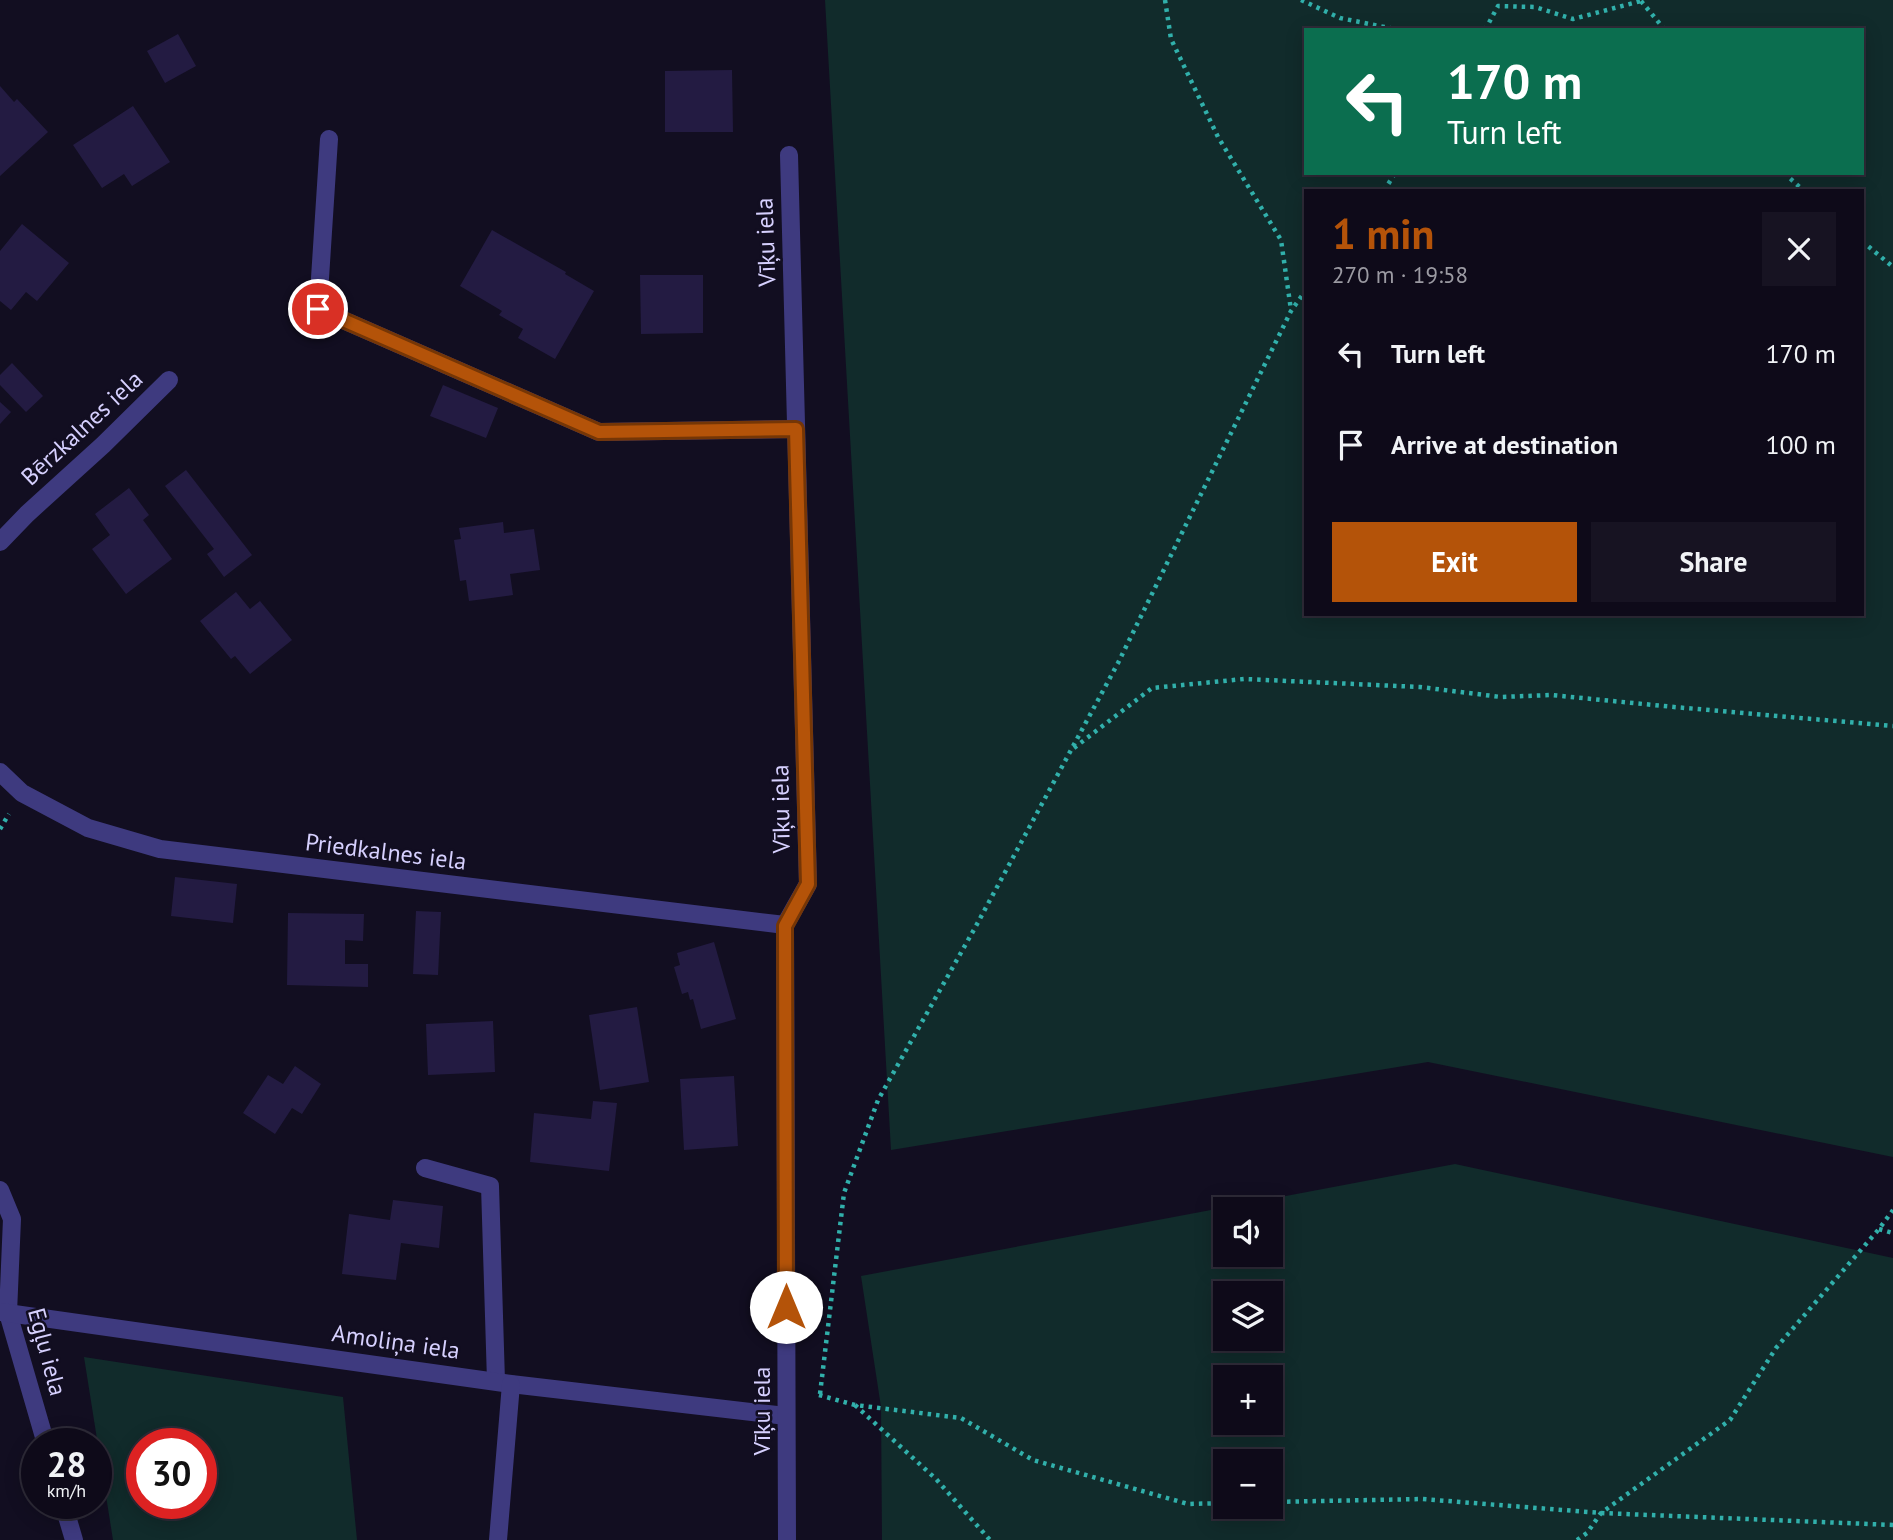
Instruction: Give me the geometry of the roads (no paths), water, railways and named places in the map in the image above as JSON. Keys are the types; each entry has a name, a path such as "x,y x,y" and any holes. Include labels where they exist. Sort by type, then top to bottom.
{"street":[{"path":"329,139 318,309 599,432 796,429"},
{"name":"Vīķu iela","path":"787,1540 785,926 808,884 789,155"},
{"name":"Bērzkalnes iela","path":"0,542 169,380"},
{"name":"Priedkalnes iela","path":"0,772 22,793 88,828 160,849 785,926"},
{"path":"425,1168 490,1186 504,1382 498,1540"},
{"name":"Egļu iela","path":"0,1190 12,1219 4,1312 41,1428"},
{"name":"Amoliņa iela","path":"4,1312 504,1382 786,1416"},
{"path":"68,1519 74,1540"}]}
